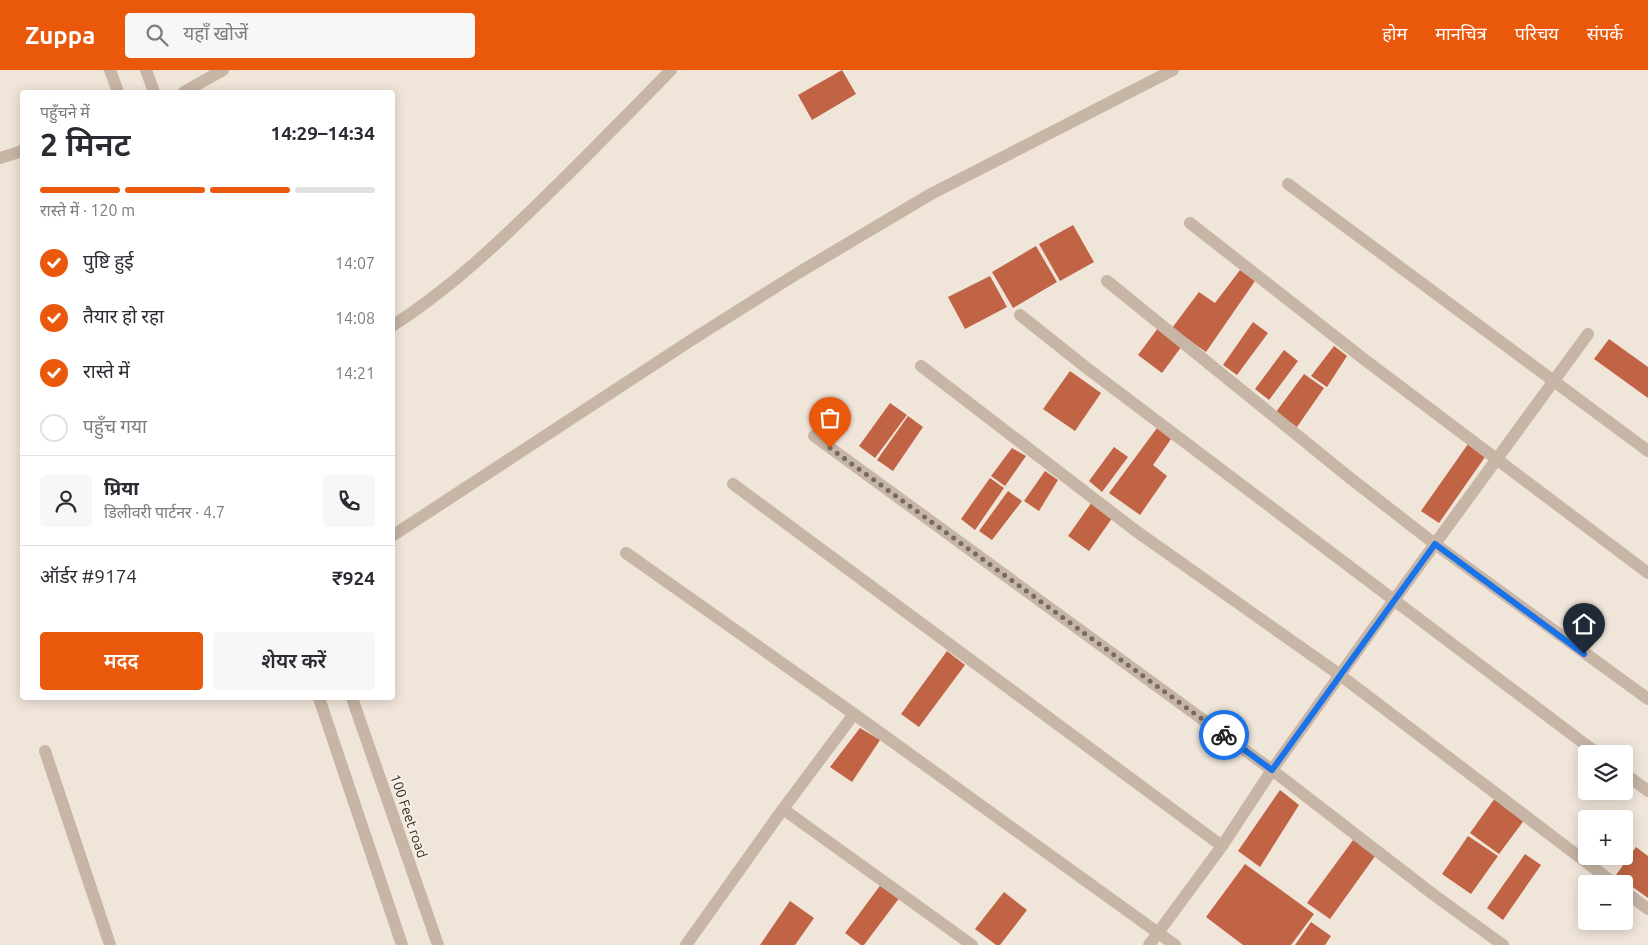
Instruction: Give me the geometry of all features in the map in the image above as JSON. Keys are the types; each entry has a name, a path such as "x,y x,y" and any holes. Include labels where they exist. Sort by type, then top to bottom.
{"street":[{"path":"110,70 117,90"},
{"path":"146,70 153,90"},
{"path":"188,90 223,70"},
{"path":"395,324 416,310 493,248 671,70"},
{"path":"395,534 693,339 798,273 931,194 1173,70"},
{"path":"0,158 20,152"},
{"path":"1288,184 1648,451"},
{"path":"1190,223 1358,354 1648,573"},
{"path":"1107,281 1350,478 1435,544 1648,699"},
{"path":"1020,315 1088,369 1586,745"},
{"path":"1149,945 1222,846 1272,770 1340,675 1588,334"},
{"path":"920,366 1136,531 1340,675 1603,875"},
{"path":"814,436 1272,770 1434,895 1503,945"},
{"path":"733,484 1222,846"},
{"path":"626,553 1175,945"},
{"path":"320,700 402,945"},
{"name":"100 Feet road","path":"353,700 438,945"},
{"path":"686,945 783,809 854,714"},
{"path":"45,751 110,945"},
{"path":"1633,780 1648,791"},
{"path":"783,809 972,945"},
{"path":"1633,898 1648,909"}],"building":[{"path":"842,70 856,94 812,120 798,95"},
{"path":"1073,225 1094,262 1060,281 1039,244"},
{"path":"1036,246 1057,282 1013,308 992,272"},
{"path":"1240,270 1255,281 1206,352 1172,328 1199,292 1215,303"},
{"path":"990,276 1007,307 965,329 948,297"},
{"path":"1253,322 1268,333 1237,375 1223,365"},
{"path":"1158,328 1182,346 1162,373 1138,355"},
{"path":"1609,339 1648,367 1648,398 1594,359"},
{"path":"1334,346 1347,356 1327,387 1311,376"},
{"path":"1284,350 1298,361 1269,400 1255,389"},
{"path":"1070,371 1101,393 1075,431 1043,409"},
{"path":"1304,374 1324,388 1297,427 1276,412"},
{"path":"890,403 907,415 875,458 859,446"},
{"path":"908,416 923,427 893,471 877,460"},
{"path":"1157,428 1171,439 1153,465 1167,476 1140,515 1109,493"},
{"path":"1468,444 1485,457 1439,523 1421,511"},
{"path":"1114,447 1128,457 1102,492 1089,481"},
{"path":"1012,448 1026,456 1005,486 991,476"},
{"path":"1045,471 1058,480 1039,511 1024,501"},
{"path":"990,478 1004,488 975,530 961,519"},
{"path":"1008,491 1022,501 992,540 979,531"},
{"path":"1092,502 1113,517 1089,551 1068,536"},
{"path":"947,651 965,665 919,727 901,714"},
{"path":"860,728 880,740 852,782 830,767"},
{"path":"1280,790 1299,805 1260,867 1238,851"},
{"path":"1495,798 1525,819 1499,854 1470,833"},
{"path":"1356,836 1378,852 1330,919 1307,903"},
{"path":"1468,836 1498,856 1471,894 1442,874"},
{"path":"1636,847 1648,856 1648,898 1633,887 1633,875 1616,875 1623,865 1633,865 1633,851"},
{"path":"1525,854 1541,865 1503,920 1487,908"},
{"path":"1245,864 1314,914 1291,945 1243,945 1206,917"},
{"path":"882,883 900,897 864,945 861,945 845,933"},
{"path":"1004,892 1027,910 1000,945 996,945 975,929"},
{"path":"790,901 814,918 795,945 760,945"},
{"path":"1311,922 1331,936 1325,945 1295,945"}],"way so far":[{"path":"830,448 1224,735"}],"route":[{"path":"1224,735 1272,770 1435,544 1584,654"}]}
